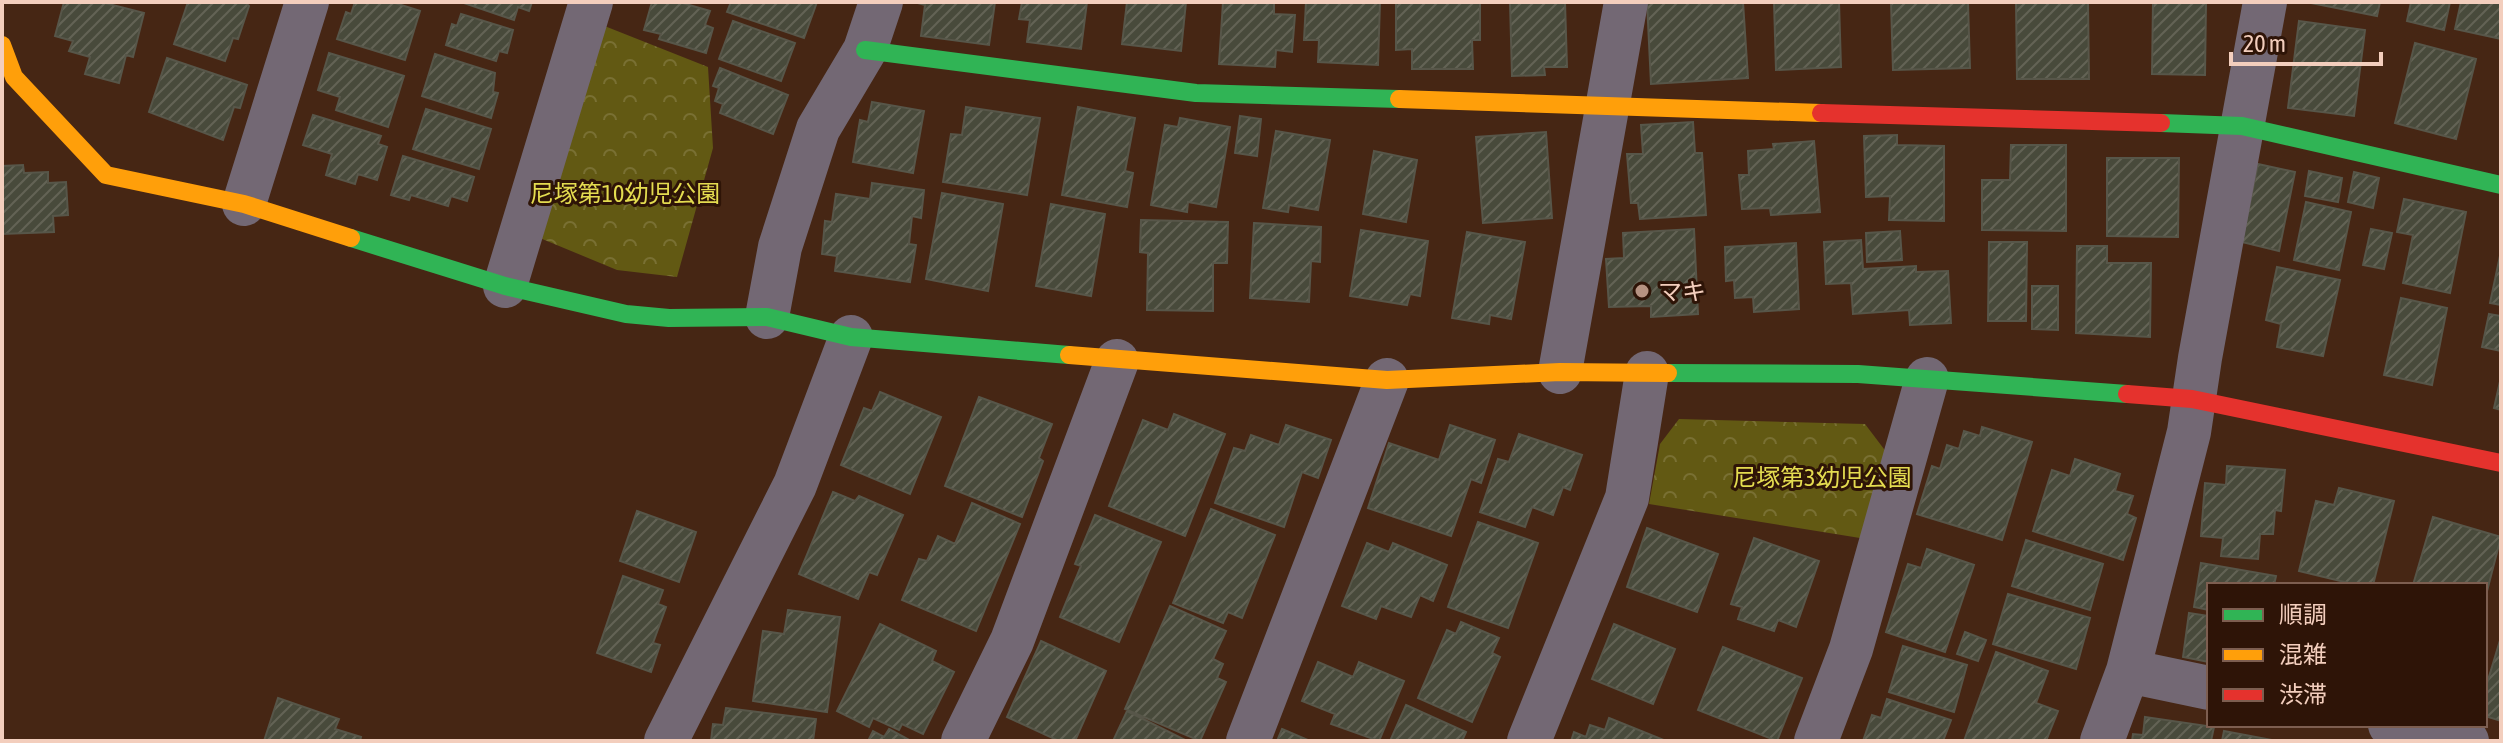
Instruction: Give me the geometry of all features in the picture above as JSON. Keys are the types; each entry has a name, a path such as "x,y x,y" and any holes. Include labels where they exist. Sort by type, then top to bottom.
{"street":[{"path":"244,204 307,2"},
{"path":"505,286 591,2"},
{"path":"767,317 780,247 818,129 865,50 881,2"},
{"path":"1560,372 1626,2"},
{"path":"2102,741 2128,671 2189,432 2192,399 2265,2"},
{"path":"2,45 14,77 106,175 244,204 505,286 626,314 669,318 767,317 851,337 1117,361 1387,380 1560,372 1858,374 2192,399 2501,463"},
{"path":"865,50 1196,93 1608,103 2242,126 2501,185"},
{"path":"666,741 795,485 851,337"},
{"path":"963,741 1012,641 1117,361"},
{"path":"1529,741 1627,498 1647,373"},
{"path":"1816,741 1851,649 1927,379"},
{"path":"1248,741 1387,380"},
{"path":"2128,671 2207,688"},
{"path":"2400,727 2467,741"}],"green space":[{"name":"尼塚第10幼児公園","path":"602,25 708,67 713,148 677,277 617,270 535,236"},
{"name":"尼塚第3幼児公園","path":"1679,419 1865,424 1887,453 1860,538 1649,504 1660,444"}],"building":[{"path":"64,2 101,2 144,13 133,57 126,55 119,83 85,74 90,57 69,51 73,41 55,36"},
{"path":"188,2 245,2 249,6 238,39 233,38 225,61 174,44"},
{"path":"355,2 392,2 420,11 405,60 337,39 346,12 351,14"},
{"path":"461,2 532,2 529,11 518,7 514,20"},
{"path":"652,2 679,2 710,11 705,25 713,28 706,53 659,39 661,34 644,30"},
{"path":"731,2 817,2 804,38 727,12"},
{"path":"914,2 995,2 989,45 921,36 925,5"},
{"path":"1022,2 1087,2 1081,49 1027,42 1030,20 1019,19"},
{"path":"1127,2 1186,2 1181,51 1122,44"},
{"path":"1223,2 1274,2 1274,14 1295,15 1292,52 1276,50 1275,67 1219,64"},
{"path":"1306,2 1380,2 1378,65 1318,62 1319,40 1304,40"},
{"path":"1396,2 1480,2 1480,40 1472,40 1473,69 1412,69 1412,49 1396,50"},
{"path":"1510,2 1565,2 1567,67 1544,67 1545,75 1512,76"},
{"path":"1647,2 1743,2 1748,78 1651,84"},
{"path":"1774,2 1839,2 1841,67 1776,70"},
{"path":"1891,2 1968,2 1970,68 1893,70"},
{"path":"2016,2 2088,2 2089,79 2017,79"},
{"path":"2153,2 2206,3 2205,75 2152,74"},
{"path":"2306,2 2380,2 2377,16"},
{"path":"2411,2 2450,2 2444,30 2407,21"},
{"path":"2461,2 2501,2 2501,39 2455,29"},
{"path":"461,14 513,30 507,53 499,51 496,61 446,45 452,24 457,26"},
{"path":"733,21 795,43 781,81 719,59"},
{"path":"2299,21 2365,30 2354,116 2288,108"},
{"path":"2415,43 2476,59 2456,139 2395,123"},
{"path":"329,53 404,76 388,127 336,110 340,97 318,90"},
{"path":"435,54 495,73 493,92 498,93 491,118 422,96"},
{"path":"167,58 247,85 240,108 234,107 223,140 149,112"},
{"path":"720,68 788,95 773,134 720,113 723,104 715,101 719,88 713,86"},
{"path":"872,102 924,111 913,173 853,162 860,120 868,122"},
{"path":"966,107 1040,118 1027,195 943,182 951,134 962,135"},
{"path":"1078,107 1135,118 1125,171 1133,173 1127,207 1062,195"},
{"path":"426,109 491,129 479,169 413,149"},
{"path":"313,115 381,136 378,144 387,147 377,180 358,174 355,184 326,175 332,154 303,145"},
{"path":"1240,116 1261,119 1257,156 1235,153"},
{"path":"1180,118 1230,127 1216,207 1188,202 1187,212 1151,205 1165,125 1178,127"},
{"path":"1693,122 1695,153 1702,153 1706,215 1640,219 1638,203 1631,203 1627,154 1643,154 1641,125"},
{"path":"1276,131 1330,140 1318,210 1289,205 1288,212 1263,208"},
{"path":"1546,132 1552,218 1483,223 1476,137"},
{"path":"1897,135 1897,145 1944,146 1944,221 1889,220 1890,196 1866,197 1864,136"},
{"path":"1814,141 1820,212 1771,215 1770,208 1742,209 1739,175 1749,175 1748,151 1774,149 1773,144"},
{"path":"2011,145 2066,145 2066,231 1982,230 1982,180 2010,180"},
{"path":"1374,151 1417,160 1406,222 1363,214"},
{"path":"403,156 474,177 467,201 451,196 448,206 411,195 409,200 391,195"},
{"path":"2107,158 2179,158 2178,237 2107,236"},
{"path":"2258,164 2295,172 2279,251 2242,242"},
{"path":"23,165 24,173 48,172 48,183 66,182 68,215 53,216 54,232 2,234 2,166"},
{"path":"2309,171 2342,178 2338,202 2305,196"},
{"path":"2354,172 2379,178 2373,208 2348,202"},
{"path":"872,183 924,190 921,218 912,216 909,244 916,245 910,282 835,271 837,256 822,254 825,221 832,222 836,194 870,199"},
{"path":"942,193 1003,204 988,291 926,279"},
{"path":"2404,199 2466,212 2450,293 2403,283 2413,235 2397,232"},
{"path":"2306,202 2351,212 2339,270 2294,260"},
{"path":"1051,204 1105,214 1091,296 1036,286"},
{"path":"1141,220 1228,222 1227,263 1213,263 1213,311 1147,310 1148,253 1140,252"},
{"path":"1254,223 1321,227 1320,262 1311,261 1309,302 1250,298"},
{"path":"1694,229 1698,314 1651,317 1651,306 1609,307 1606,259 1624,258 1623,233"},
{"path":"2371,229 2392,233 2384,269 2363,265"},
{"path":"1361,230 1428,241 1420,296 1410,294 1407,305 1350,296"},
{"path":"1900,231 1902,260 1867,262 1866,233"},
{"path":"1467,232 1525,242 1511,319 1490,315 1489,324 1452,318"},
{"path":"1861,240 1863,269 1916,266 1916,272 1948,271 1951,323 1910,325 1909,310 1853,314 1851,283 1826,284 1824,242"},
{"path":"1989,242 2027,242 2026,321 1988,321"},
{"path":"1796,243 1799,309 1754,312 1753,297 1735,298 1734,280 1726,281 1725,247"},
{"path":"2077,246 2107,246 2107,263 2151,263 2150,337 2076,333"},
{"path":"2501,251 2501,305 2490,303"},
{"path":"2277,267 2340,280 2323,356 2277,347 2281,324 2266,320"},
{"path":"2032,286 2058,286 2058,330 2032,329"},
{"path":"2401,298 2447,308 2432,385 2384,375"},
{"path":"2489,314 2501,316 2501,351 2482,347"},
{"path":"2501,377 2501,410 2494,408"},
{"path":"880,392 941,417 910,494 841,465 864,408 872,411"},
{"path":"979,397 1052,424 1039,458 1043,461 1022,517 945,486"},
{"path":"1174,414 1225,434 1185,536 1109,506 1143,420 1168,430"},
{"path":"1286,425 1331,440 1318,478 1302,472 1284,527 1215,503 1234,448 1245,451 1251,435 1279,445"},
{"path":"1450,425 1495,440 1481,483 1471,479 1451,536 1368,508 1389,443 1439,460"},
{"path":"1982,427 2032,442 2002,540 1917,514 1932,466 1940,469 1947,445 1959,449 1964,431 1980,436"},
{"path":"1519,434 1582,455 1570,490 1563,487 1553,515 1532,507 1525,527 1480,512 1498,459 1509,462"},
{"path":"2075,459 2120,474 2115,491 2133,496 2127,514 2136,518 2123,560 2033,531 2052,470 2070,476"},
{"path":"2227,466 2285,470 2281,511 2275,510 2273,534 2260,534 2258,559 2221,556 2223,538 2201,536 2205,483 2226,485"},
{"path":"2339,488 2394,501 2374,583 2349,583 2299,571 2316,501 2334,505"},
{"path":"833,492 855,501 859,496 903,515 877,575 869,572 858,599 799,574"},
{"path":"972,503 1020,524 976,631 902,600 919,559 927,561 938,536 955,544"},
{"path":"1211,509 1275,535 1242,618 1228,612 1223,623 1173,603"},
{"path":"637,511 696,532 679,582 620,561"},
{"path":"1095,515 1161,542 1119,642 1060,617 1081,566 1075,564"},
{"path":"2433,517 2501,537 2487,591 2487,583 2414,583"},
{"path":"1478,522 1538,543 1508,628 1448,607"},
{"path":"1647,528 1718,554 1697,612 1627,587"},
{"path":"1754,538 1819,561 1796,627 1778,620 1774,631 1738,619 1742,607 1731,604"},
{"path":"2026,540 2103,564 2090,610 2012,586"},
{"path":"1367,543 1389,552 1393,543 1447,565 1433,601 1420,595 1411,617 1381,606 1376,619 1342,606"},
{"path":"1927,549 1974,565 1945,652 1886,632 1908,564 1921,568"},
{"path":"2201,563 2276,576 2274,583 2207,583 2207,610 2194,607"},
{"path":"623,576 663,590 658,604 666,607 653,643 660,645 651,672 597,653"},
{"path":"2008,594 2090,618 2076,669 1993,644"},
{"path":"1170,606 1226,631 1213,659 1223,664 1217,678 1226,682 1200,741 1125,709"},
{"path":"788,610 840,617 827,712 753,701 763,631 784,634"},
{"path":"2189,613 2207,616 2207,662 2183,657"},
{"path":"1461,622 1499,638 1492,653 1500,657 1472,722 1418,698 1447,630 1456,634"},
{"path":"880,624 936,651 932,661 954,672 923,734 902,724 899,730 873,718 869,727 837,711"},
{"path":"1614,624 1675,649 1653,704 1592,679"},
{"path":"1965,632 1986,640 1978,661 1957,654"},
{"path":"2501,637 2501,721 2487,717 2487,683"},
{"path":"1041,641 1106,671 1075,741 1059,741 1007,717"},
{"path":"1903,646 1967,665 1954,712 1889,692"},
{"path":"1723,647 1802,678 1777,741 1698,710"},
{"path":"1996,652 2048,671 2036,703 2058,711 2046,741 1964,741"},
{"path":"1318,662 1353,677 1359,662 1404,681 1379,741 1331,724 1335,714 1302,701"},
{"path":"278,698 339,719 335,729 361,737 360,741 264,741"},
{"path":"1887,699 1951,720 1943,741 1863,741 1872,715 1881,718"},
{"path":"1406,705 1466,732 1462,741 1390,741"},
{"path":"726,708 816,719 813,741 711,741 713,724 723,725"},
{"path":"1127,711 1187,741 1113,741"},
{"path":"2145,717 2214,727 2211,741 2132,741 2133,734 2143,735"},
{"path":"1609,718 1666,741 1571,741 1574,732 1586,737 1590,725 1605,730"},
{"path":"889,729 911,741 868,741 873,731 884,737"},
{"path":"1282,729 1310,741 1277,741"},
{"path":"2224,731 2277,741 2222,741"}],"traffic: fast":[{"path":"865,50 1196,93 1399,99"},
{"path":"2161,123 2242,126 2501,185"},
{"path":"351,238 505,286 626,314 669,318 767,317 851,337 1069,355"},
{"path":"1668,373 1858,374 2127,394"}],"traffic: slow":[{"path":"2,45 14,77 106,175 244,204 351,238"},
{"path":"1399,99 1821,113"},
{"path":"1069,355 1387,380 1560,372 1668,373"}],"traffic: jam":[{"path":"1821,113 2161,123"},
{"path":"2127,394 2192,399 2501,463"}],"place":[{"name":"マキ","path":"1642,291"}]}
